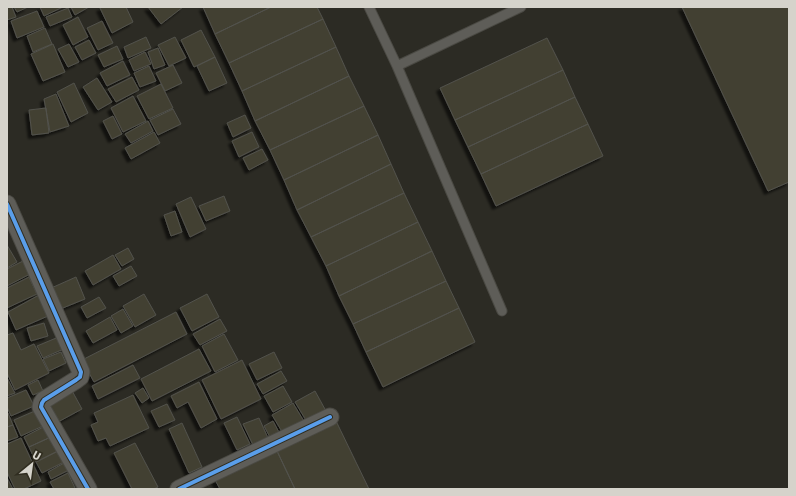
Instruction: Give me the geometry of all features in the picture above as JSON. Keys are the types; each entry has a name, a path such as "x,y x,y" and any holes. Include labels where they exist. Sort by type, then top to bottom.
{"street":[{"path":"7,204 81,372 80,377 44,400 41,408 88,489"},
{"path":"179,489 330,417"}],"lane":[{"path":"369,7 397,66 502,311"},
{"path":"397,66 521,7"}],"building":[{"path":"7,7 12,7 16,17 7,20"},
{"path":"14,7 28,7 17,12"},
{"path":"40,7 63,7 44,16"},
{"path":"71,7 89,7 75,15"},
{"path":"126,7 133,22 112,33 100,8"},
{"path":"148,7 183,7 161,24"},
{"path":"203,7 271,7 215,34"},
{"path":"271,7 317,7 323,19 229,63 215,34"},
{"path":"682,7 789,7 789,182 768,191"},
{"path":"68,8 72,17 50,26 46,17"},
{"path":"37,11 44,27 17,38 11,21"},
{"path":"78,17 88,37 73,45 63,25"},
{"path":"323,19 336,47 242,91 229,63"},
{"path":"102,21 113,43 98,50 87,28"},
{"path":"45,28 52,44 33,52 27,36"},
{"path":"201,30 215,57 194,67 181,40"},
{"path":"146,37 151,48 128,58 124,47"},
{"path":"175,37 186,58 169,66 158,45"},
{"path":"547,38 563,70 455,120 440,88"},
{"path":"89,40 96,53 82,60 75,47"},
{"path":"53,44 65,72 43,81 31,54"},
{"path":"69,44 79,62 68,67 58,49"},
{"path":"117,46 123,59 104,67 98,55"},
{"path":"336,47 349,76 255,121 242,91"},
{"path":"158,48 165,65 154,69 148,52"},
{"path":"145,52 151,64 134,71 129,60"},
{"path":"215,57 227,83 209,91 197,66"},
{"path":"123,61 130,75 107,86 100,73"},
{"path":"173,65 182,83 165,91 156,73"},
{"path":"149,66 156,81 140,87 134,73"},
{"path":"563,70 575,97 468,147 455,120"},
{"path":"349,76 364,106 270,150 255,121"},
{"path":"132,77 139,90 116,102 108,89"},
{"path":"97,78 112,102 98,110 83,87"},
{"path":"74,83 88,113 71,122 57,92"},
{"path":"161,84 173,108 149,119 137,96"},
{"path":"56,94 69,126 50,132 44,99"},
{"path":"133,96 146,121 123,132 111,108"},
{"path":"575,97 588,124 481,174 468,147"},
{"path":"364,106 378,135 284,180 270,150"},
{"path":"46,108 49,133 32,135 29,110"},
{"path":"173,109 181,124 158,135 150,120"},
{"path":"245,115 251,128 233,137 227,123"},
{"path":"113,116 122,134 112,139 103,121"},
{"path":"148,121 153,131 131,143 125,134"},
{"path":"588,124 603,156 496,206 481,174"},
{"path":"154,132 160,143 131,159 125,148"},
{"path":"252,132 259,147 239,157 232,141"},
{"path":"378,135 391,164 297,210 284,180"},
{"path":"262,149 268,160 249,170 243,158"},
{"path":"391,164 404,193 311,237 297,210"},
{"path":"404,193 418,222 326,266 311,237"},
{"path":"224,196 230,211 206,221 199,206"},
{"path":"191,197 206,229 190,237 176,204"},
{"path":"175,211 182,232 171,236 164,215"},
{"path":"418,222 432,251 339,296 326,266"},
{"path":"7,245 17,262 7,268"},
{"path":"128,248 134,259 122,266 115,255"},
{"path":"432,251 446,281 353,324 339,296"},
{"path":"113,255 121,269 93,285 85,271"},
{"path":"25,260 32,273 7,286 7,269"},
{"path":"131,266 137,276 119,286 113,276"},
{"path":"29,277 37,294 7,308 7,288"},
{"path":"76,277 85,299 58,310 49,289"},
{"path":"446,281 459,308 366,352 353,324"},
{"path":"144,294 156,315 135,327 123,306"},
{"path":"207,294 219,317 192,331 180,308"},
{"path":"39,295 48,316 16,330 8,312"},
{"path":"99,297 106,308 87,318 81,307"},
{"path":"459,308 475,342 383,387 366,352"},
{"path":"123,309 133,326 121,333 111,316"},
{"path":"176,312 187,334 94,382 82,360"},
{"path":"110,317 117,330 93,343 86,331"},
{"path":"220,319 227,331 200,345 193,334"},
{"path":"44,323 48,336 31,341 27,328"},
{"path":"13,333 21,350 34,344 49,373 15,390 7,373 7,335"},
{"path":"224,334 238,360 215,372 202,346"},
{"path":"61,336 66,348 43,358 37,346"},
{"path":"199,349 211,371 152,401 141,379"},
{"path":"61,352 66,363 49,371 43,359"},
{"path":"274,352 282,368 257,380 249,364"},
{"path":"242,360 261,399 221,419 202,380"},
{"path":"133,365 140,378 98,399 92,386"},
{"path":"281,371 287,381 263,394 257,384"},
{"path":"7,378 15,393 7,396"},
{"path":"38,380 43,391 33,395 28,385"},
{"path":"199,382 217,419 201,428 188,402 177,408 171,396"},
{"path":"283,386 292,402 273,412 264,396"},
{"path":"70,387 82,409 58,422 46,400"},
{"path":"143,388 149,398 142,403 135,393"},
{"path":"26,390 34,406 11,416 7,407 7,398"},
{"path":"315,391 326,411 307,422 295,402"},
{"path":"133,395 149,428 110,446 106,438 98,441 91,425 98,422 94,413"},
{"path":"293,403 305,423 284,435 272,415"},
{"path":"167,404 175,420 159,427 151,411"},
{"path":"37,410 43,426 21,436 14,420"},
{"path":"8,413 13,425 7,427 7,414"},
{"path":"237,417 250,444 237,450 224,423"},
{"path":"259,418 268,438 253,445 243,424"},
{"path":"273,421 281,436 272,441 264,426"},
{"path":"182,423 202,467 189,473 169,429"},
{"path":"337,423 369,489 295,489 277,451"},
{"path":"13,425 18,437 7,441 7,427"},
{"path":"47,425 53,436 29,447 24,437"},
{"path":"53,436 60,450 36,462 29,447"},
{"path":"21,438 41,481 24,489 15,489 7,472 7,444"},
{"path":"135,443 158,487 154,489 132,489 114,453"},
{"path":"60,450 66,461 42,473 36,462"},
{"path":"277,451 295,489 220,489 215,480"},
{"path":"64,463 69,470 51,479 48,472"},
{"path":"68,473 75,488 54,489 50,482"},
{"path":"7,478 13,489 7,489"}],"cycle path":[{"path":"7,204 81,372 80,377 44,400 41,407 88,489"},
{"path":"179,489 330,417"}]}
